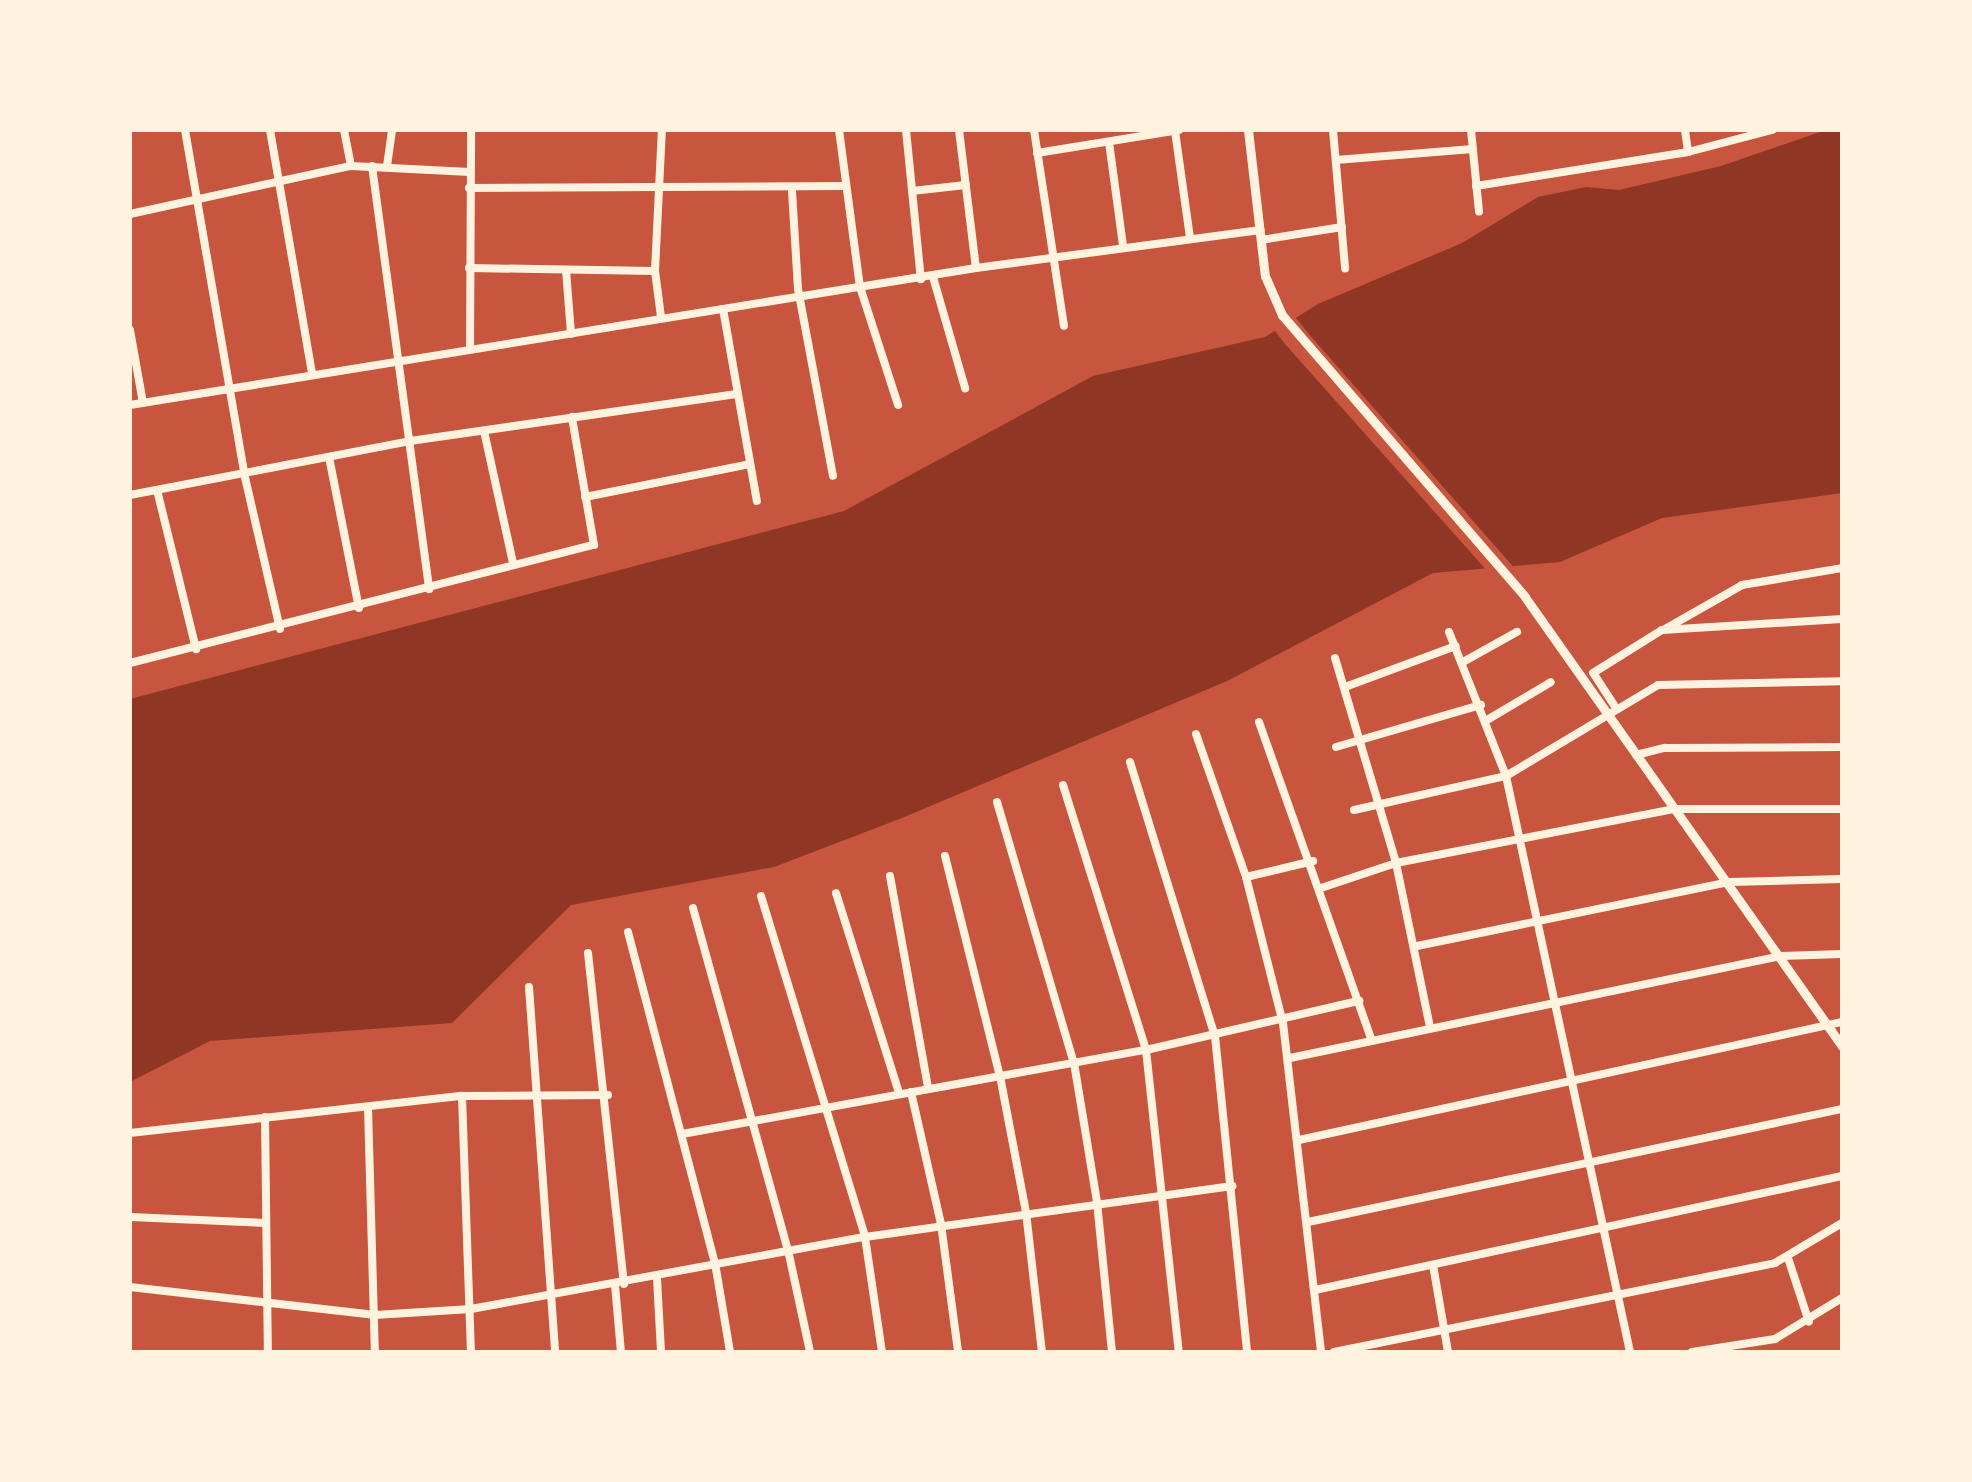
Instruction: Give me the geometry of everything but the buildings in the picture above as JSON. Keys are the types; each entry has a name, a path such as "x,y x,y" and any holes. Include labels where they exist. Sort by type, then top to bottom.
{"street":[{"path":"185,130 244,473 280,629"},
{"path":"270,130 282,180 312,374"},
{"path":"344,130 351,166"},
{"path":"387,166 392,130"},
{"path":"470,349 471,130"},
{"path":"661,317 656,271 662,130"},
{"path":"840,130 860,287 898,405"},
{"path":"906,130 921,279"},
{"path":"960,130 976,268"},
{"path":"1034,130 1050,258 1064,326"},
{"path":"1037,153 1177,130 1190,238"},
{"path":"1248,130 1270,290 1298,338 1525,597 1600,710 1729,882 1842,1046"},
{"path":"1334,130 1345,268"},
{"path":"1471,130 1479,212"},
{"path":"1684,130 1688,152"},
{"path":"1476,186 1688,152 1772,130"},
{"path":"1109,142 1122,246"},
{"path":"1336,160 1473,149"},
{"path":"130,214 351,166 470,172"},
{"path":"372,166 401,358 429,589"},
{"path":"912,191 966,185"},
{"path":"469,188 792,191 846,186"},
{"path":"792,191 802,300 833,476"},
{"path":"130,406 401,358 661,317 802,300 860,287 1122,246 1342,227"},
{"path":"469,268 656,271"},
{"path":"566,270 571,334"},
{"path":"933,277 965,388"},
{"path":"723,309 757,500"},
{"path":"130,330 143,404"},
{"path":"130,494 410,441 737,394"},
{"path":"130,663 280,629 513,563 594,545 572,417"},
{"path":"484,431 513,563"},
{"path":"329,457 359,608"},
{"path":"585,496 750,464"},
{"path":"157,490 196,648"},
{"path":"1614,705 1593,673 1662,630 1742,585 1842,568"},
{"path":"1662,630 1842,619"},
{"path":"1450,632 1506,776 1568,1080 1630,1352"},
{"path":"1463,662 1517,632"},
{"path":"1345,687 1456,646"},
{"path":"1335,658 1381,804 1417,946 1430,1027"},
{"path":"1487,720 1551,682"},
{"path":"1354,810 1506,776 1600,710 1658,685 1842,682"},
{"path":"1336,748 1481,705"},
{"path":"1259,722 1313,861 1372,1039"},
{"path":"1196,734 1246,877 1283,1022 1321,1352"},
{"path":"1636,755 1665,748 1842,747"},
{"path":"1130,762 1214,1036 1246,1352"},
{"path":"1062,786 1146,1050 1178,1352"},
{"path":"997,802 1074,1064 1098,1202 1112,1352"},
{"path":"1320,888 1396,863 1675,809 1842,809"},
{"path":"945,856 1000,1076 1026,1212 1042,1352"},
{"path":"1246,877 1313,861"},
{"path":"890,876 928,1088"},
{"path":"1417,946 1729,882 1842,879"},
{"path":"836,893 898,1093"},
{"path":"761,896 830,1105 864,1236 882,1352"},
{"path":"693,908 788,1250 810,1352"},
{"path":"628,932 715,1263 730,1352"},
{"path":"588,953 608,1095 621,1352"},
{"path":"1290,1058 1781,956 1842,954"},
{"path":"529,988 554,1352"},
{"path":"682,1134 1146,1050 1283,1022 1359,1001"},
{"path":"1299,1140 1825,1022 1842,1022"},
{"path":"910,1092 941,1224 958,1352"},
{"path":"130,1133 462,1096 608,1095"},
{"path":"462,1096 471,1352"},
{"path":"368,1107 375,1352"},
{"path":"1308,1222 1586,1160 1842,1109"},
{"path":"265,1118 268,1352"},
{"path":"1315,1290 1842,1176"},
{"path":"130,1287 375,1315 471,1309 656,1278 715,1263 864,1236 1232,1186"},
{"path":"130,1216 266,1223"},
{"path":"1334,1352 1788,1258 1842,1224"},
{"path":"1788,1258 1810,1322"},
{"path":"1433,1265 1448,1352"},
{"path":"656,1278 661,1352"},
{"path":"1692,1352 1755,1347 1810,1322 1842,1298"}],"shaded area":[{"path":"1826,130 1842,130 1842,493 1662,518 1560,562 1433,573 1227,681 902,818 774,867 571,905 452,1023 210,1041 130,1082 130,699 844,511 1093,376 1265,337 1318,304 1462,243 1538,197 1586,187 1619,190 1721,166"}],"pier":[{"path":"1293,314 1517,571 1489,573 1285,344 1272,327"}]}
